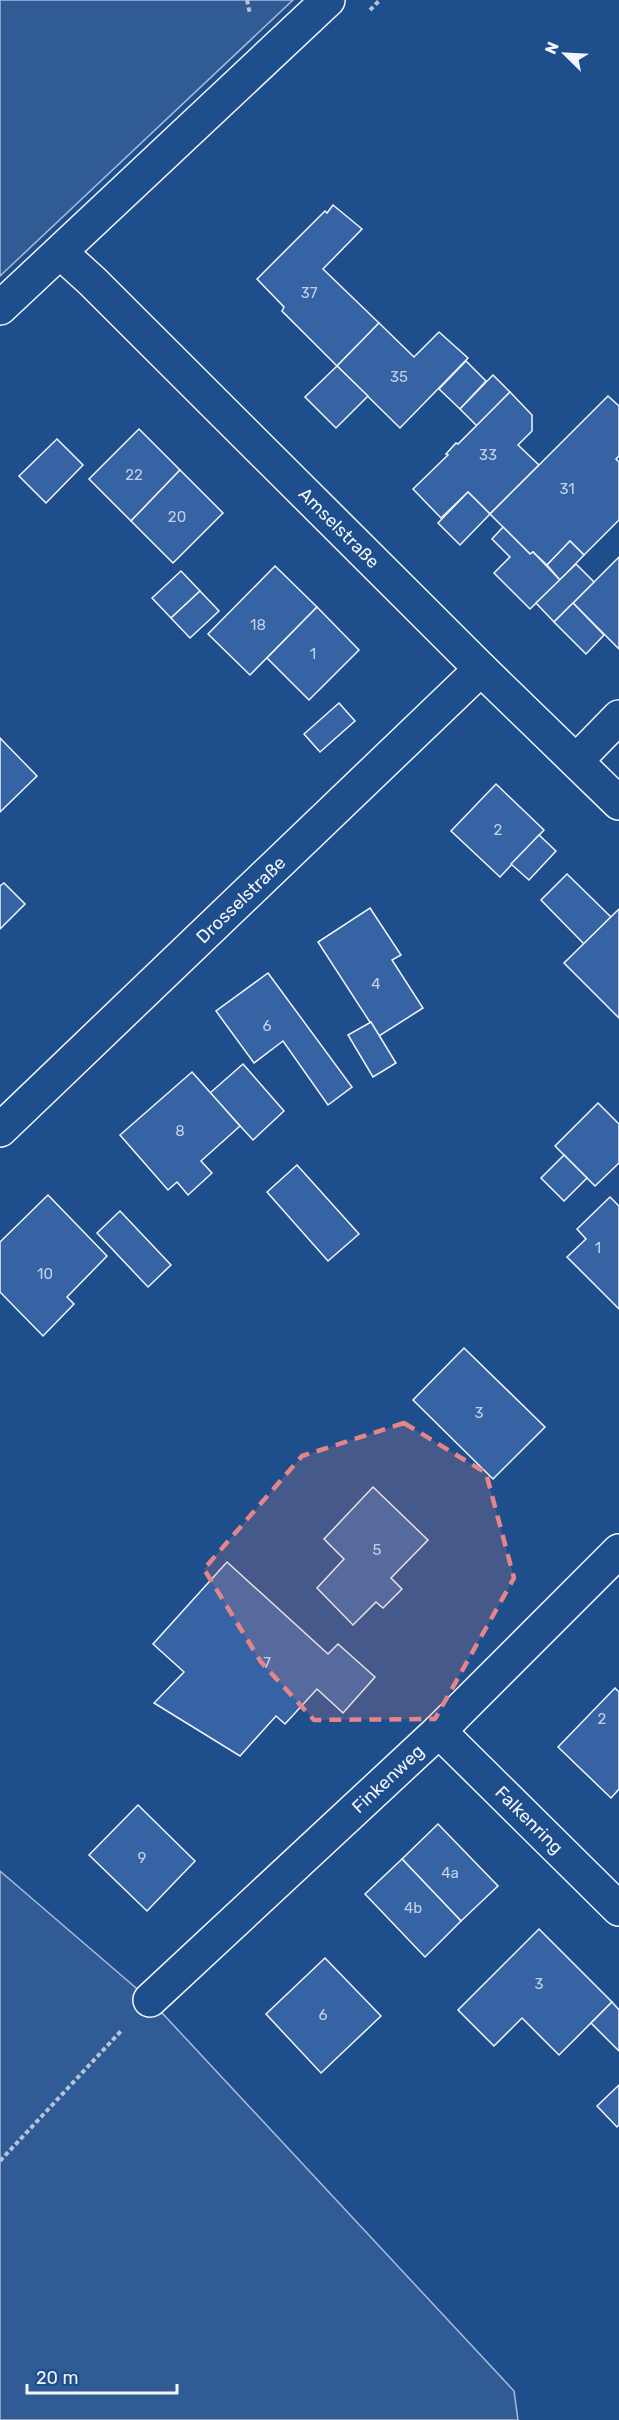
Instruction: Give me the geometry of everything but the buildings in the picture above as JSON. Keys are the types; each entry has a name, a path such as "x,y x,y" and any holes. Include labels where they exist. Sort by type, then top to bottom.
{"street":[{"path":"0,308 328,0"},
{"name":"Amselstraße","path":"60,252 101,289 481,669 619,803"},
{"name":"Drosselstraße","path":"0,1130 481,669"},
{"path":"576,761 619,717"},
{"name":"Finkenweg","path":"150,2000 440,1731 619,1551"},
{"name":"Falkenring","path":"440,1731 619,1909"}],"path":[{"path":"0,2161 150,2000"}],"highlighted area":[{"path":"404,1423 486,1473 514,1578 435,1719 314,1720 261,1662 204,1569 302,1456"}],"shaded area":[{"path":"0,0 293,0 0,276"},
{"path":"0,1871 150,2000 514,2391 518,2420 0,2420"}]}
